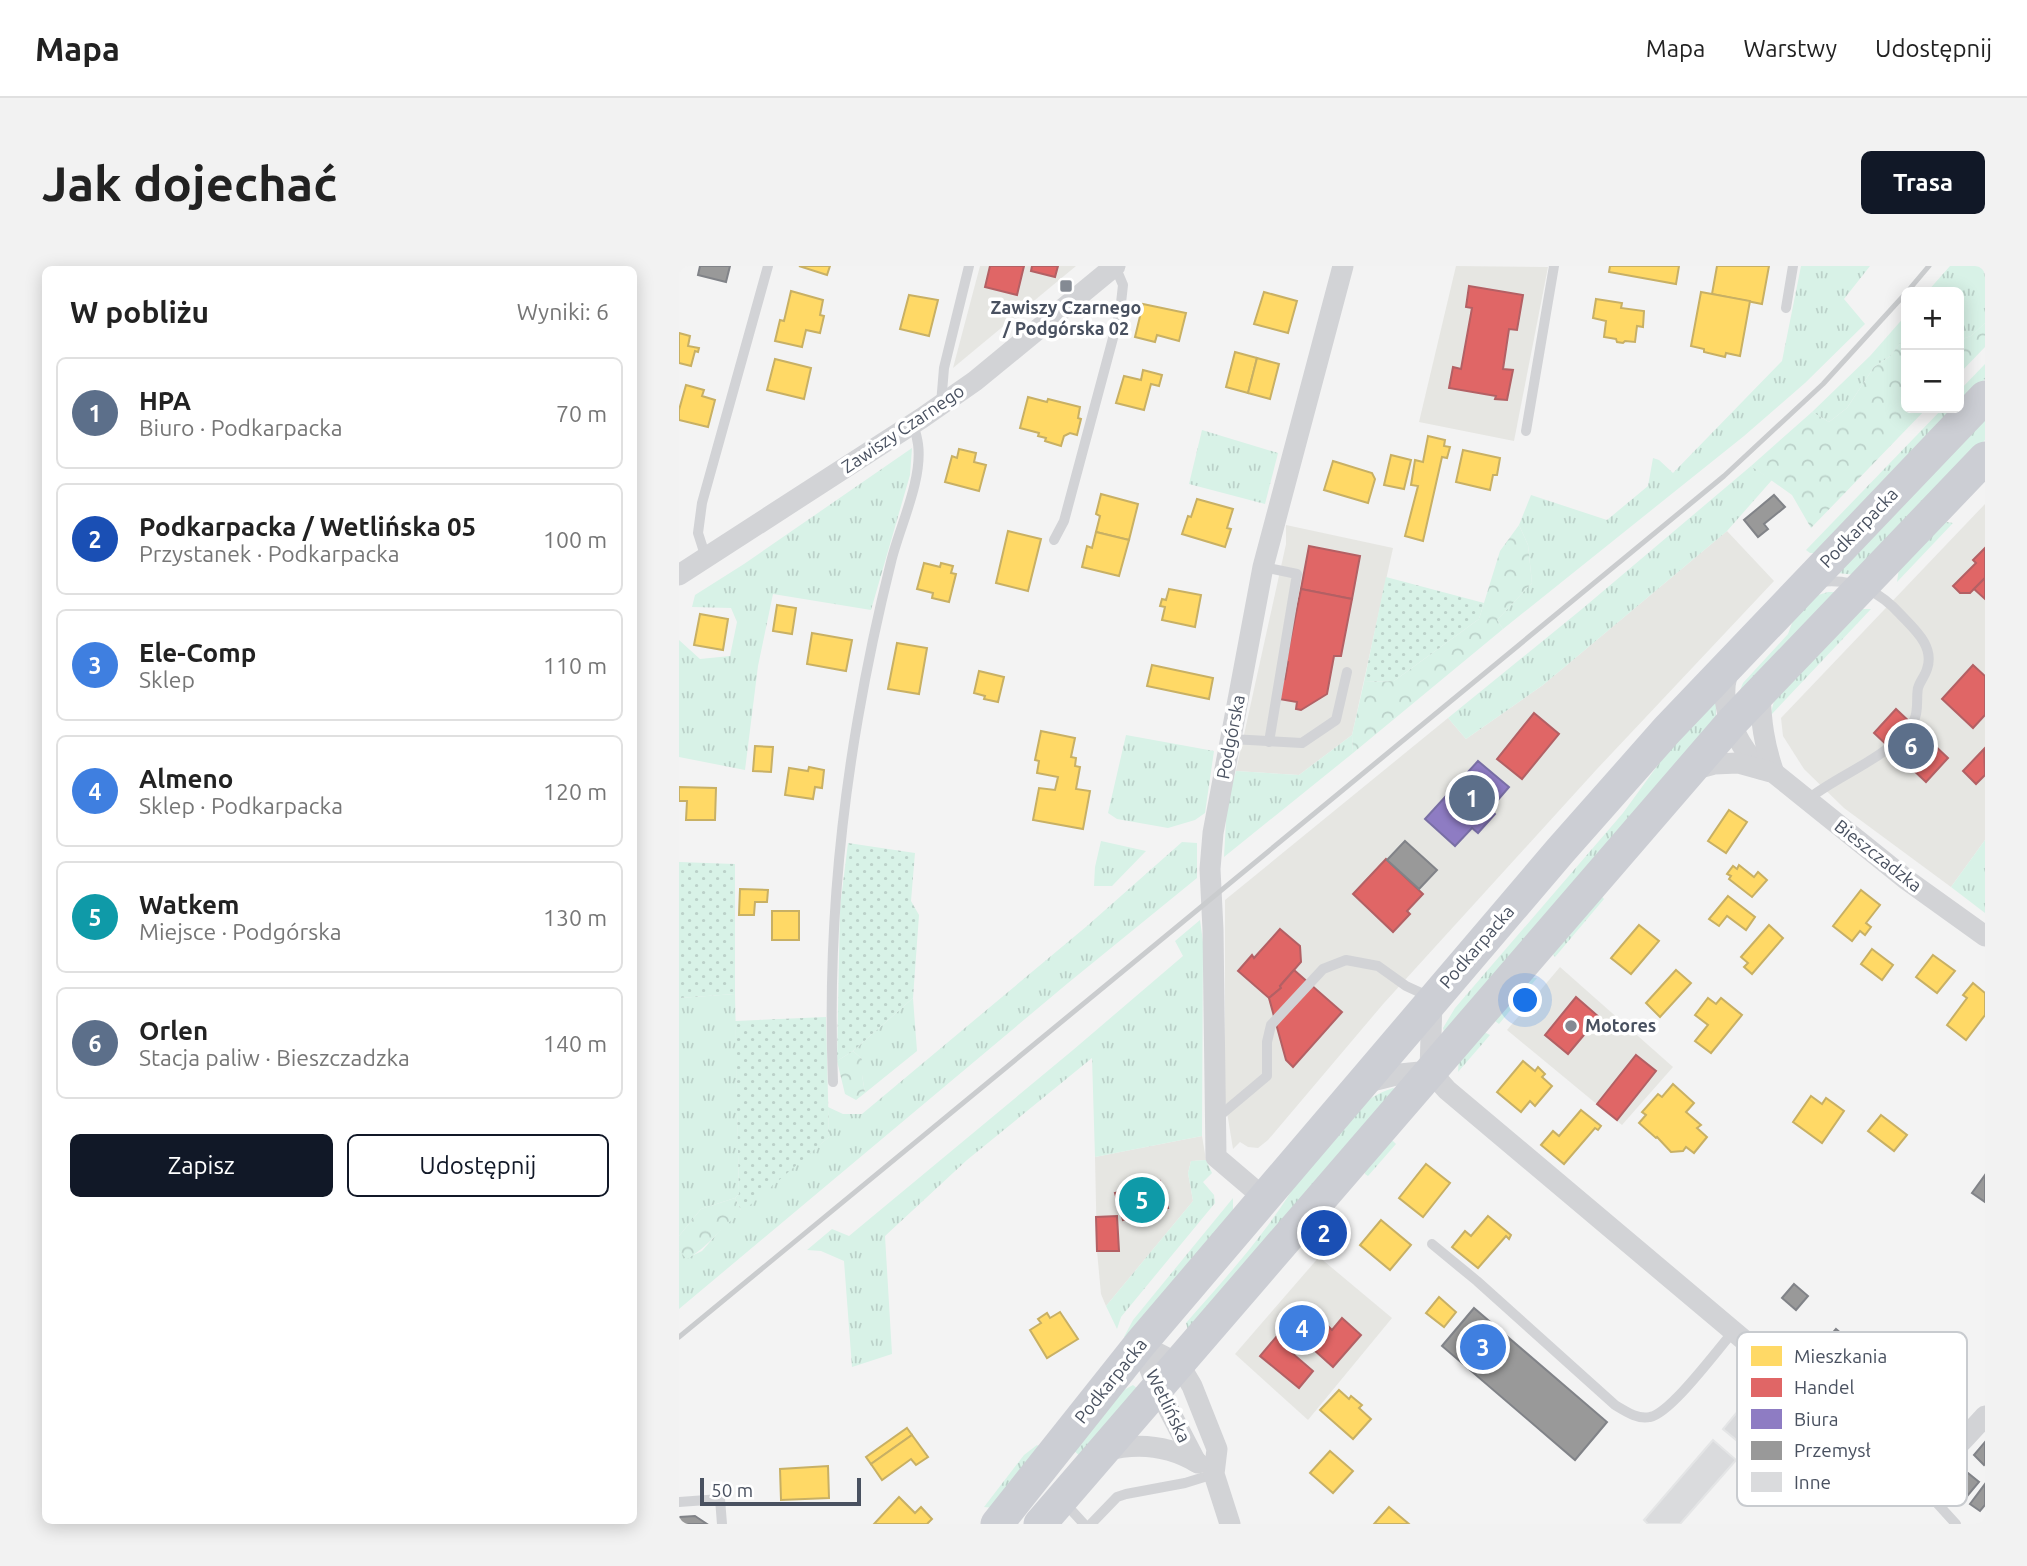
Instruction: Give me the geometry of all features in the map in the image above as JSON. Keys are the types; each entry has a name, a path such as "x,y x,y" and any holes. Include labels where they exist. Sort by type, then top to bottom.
{"main road":[{"name":"Podkarpacka","path":"997,1524 1140,1344 1263,1197 1658,740 1985,397"},
{"path":"1040,1524 1732,722 1985,458"}],"street":[{"name":"Zawiszy Czarnego","path":"679,575 913,424 975,380 1115,266"},
{"name":"Podgórska","path":"1263,1197 1216,1157 1210,869 1213,833 1263,567 1343,266"},
{"name":"Bieszczadzka","path":"1730,664 1724,687 1726,705 1743,748 1768,771 1907,880 1985,936"},
{"path":"1689,771 1714,764 1738,763 1768,771 1761,725 1760,692"},
{"path":"1433,998 1430,1071 1447,1090 1737,1335"},
{"path":"1360,1084 1400,1074 1430,1071"},
{"name":"Wetlińska","path":"1140,1344 1168,1376 1196,1462"},
{"name":"Wetlińska","path":"1140,1344 1168,1376 1192,1386 1217,1449 1214,1474 1230,1524"},
{"path":"1967,1437 1985,1416"},
{"name":"Wetlińska","path":"1103,1451 1126,1445 1144,1445 1182,1454 1214,1474"}],"lane":[{"path":"706,558 698,533 702,503 768,266"},
{"path":"941,404 944,368 969,266"},
{"path":"1054,540 1063,521 1120,312 1123,285 1115,266"},
{"path":"1525,432 1554,266"},
{"path":"1786,308 1793,266"},
{"path":"833,1082 831,1033 834,895 843,816 873,637 916,474 919,445 913,424"},
{"path":"1263,567 1297,575 1269,742"},
{"path":"1801,588 1833,580 1848,581 1887,599 1923,639 1929,657 1918,687 1915,718 1881,753 1807,800"},
{"path":"1231,739 1302,743 1336,720 1347,672"},
{"path":"1217,1118 1267,1076 1267,1042 1271,1026 1323,969 1346,960 1378,966 1406,986 1433,998"},
{"path":"1432,1244 1615,1405 1632,1415 1650,1418 1667,1409 1733,1332"},
{"path":"1091,1524 1117,1497 1126,1493 1185,1483 1214,1474"},
{"path":"679,1502 720,1499 722,1524"},
{"path":"1061,1499 1084,1524"},
{"path":"1940,1506 1956,1524"}],"shaded area":[{"path":"980,266 1076,266 953,368"},
{"path":"1456,266 1548,267 1514,441 1419,422"},
{"path":"1985,504 1985,840 1951,887 1844,808 1804,769 1783,736 1781,718"},
{"path":"1286,525 1393,548 1352,735 1299,775 1236,771 1286,544"},
{"path":"1727,531 1774,581 1597,769 1384,1003 1268,1140 1258,1148 1248,1147 1240,1142 1233,1149 1225,1100 1225,900 1448,718 1466,739 1543,685"},
{"path":"1560,967 1673,1067 1622,1125 1507,1030"},
{"path":"1202,1136 1206,1160 1191,1161 1188,1173 1193,1201 1106,1306 1101,1294 1097,1251 1095,1157"},
{"path":"1319,1257 1392,1318 1308,1420 1235,1354"}],"green space":[{"path":"1801,266 1870,266 1844,299 1865,324 1805,383 1744,436 1503,629 1497,620 1532,583 1528,545 1519,525 1531,495 1607,520 1648,486 1653,458 1673,473 1782,361"},
{"path":"1950,266 1985,266 1985,323 1971,336 1964,338 1964,287 1931,287"},
{"path":"1901,321 1901,343 1889,357 1874,367 1847,408 1829,422 1812,412 1870,356"},
{"path":"1985,323 1985,347 1964,369 1964,338 1971,336"},
{"path":"1901,343 1901,413 1922,413 1811,528 1792,495 1751,466 1812,412 1829,422 1847,408 1874,367 1889,357"},
{"path":"1985,364 1985,379 1964,402 1964,386"},
{"path":"1938,413 1953,413 1818,553 1806,550"},
{"path":"1985,413 1985,440 1857,575 1837,573"},
{"path":"1202,430 1278,453 1265,504 1189,484"},
{"path":"912,448 910,475 871,610 773,594 758,666 745,770 679,757 679,640 700,659 730,656 737,622 731,608 692,607 695,595"},
{"path":"1751,466 1772,480 1727,531 1543,685 1466,739 1448,718"},
{"path":"1940,521 1953,523 1897,582 1899,568"},
{"path":"1519,525 1528,545 1532,583 1497,620 1503,629 1353,753 1352,735 1364,682 1394,681 1479,619 1500,551"},
{"path":"1386,577 1484,603 1479,619 1394,681 1364,682"},
{"path":"1835,592 1739,693 1743,683 1788,634 1796,612 1812,597"},
{"path":"1859,609 1871,609 1770,716 1776,694"},
{"path":"1716,700 1716,721 1444,1032 1443,1028 1455,1008 1623,813 1687,725"},
{"path":"1126,735 1214,751 1205,813 1195,820 1168,828 1117,819 1108,813"},
{"path":"1352,735 1353,753 1224,857 1227,803 1236,771 1299,775"},
{"path":"1985,840 1985,913 1951,887"},
{"path":"1101,841 1146,851 1112,886 1094,886"},
{"path":"1182,842 1197,843 1197,878 679,1309 679,1251 687,1258 702,1251 729,1220 829,1137 828,1107 843,1114 862,1114 1087,926"},
{"path":"848,843 915,853 911,901 919,915 913,998 853,1051 837,1061 840,907"},
{"path":"679,862 735,864 735,994 679,998"},
{"path":"1602,897 1604,899 1555,957 1552,953"},
{"path":"1200,920 1203,942 1202,1136 1095,1157 1092,1058 967,1160 885,1236 892,1354 852,1367 844,1261 821,1251 807,1250 832,1229 849,1236 1073,1050 1183,956 1175,941"},
{"path":"1529,977 1537,978 1499,1024 1495,1021"},
{"path":"735,994 739,1194 735,1198 701,1209 679,1236 679,998"},
{"path":"913,998 917,1051 865,1093 862,1059 853,1051"},
{"path":"826,1017 829,1137 742,1212 735,1198 739,1194 735,1021"},
{"path":"1477,1034 1490,1035 1458,1072 1459,1057"},
{"path":"853,1051 862,1059 865,1093 856,1100 845,1094 837,1061"},
{"path":"1395,1089 1188,1331 1186,1323 1259,1237 1338,1127 1372,1097"},
{"path":"1393,1141 1396,1144 1368,1176 1365,1174 1364,1164 1384,1142"},
{"path":"1206,1160 1212,1173 1203,1182 1214,1195 1215,1203 1121,1317 1117,1329 1106,1306 1193,1201 1188,1173 1191,1161"},
{"path":"735,1198 742,1212 702,1249 687,1259 679,1251 679,1236 701,1209"},
{"path":"1233,1198 1233,1213 1130,1337 1124,1337 1133,1320"},
{"path":"1133,1385 1138,1389 1081,1457 1072,1449 1124,1390"},
{"path":"1037,1445 1041,1448 994,1508 984,1507 1024,1455"}],"building: Mieszkania":[{"path":"799,266 830,266 827,275"},
{"path":"1610,266 1679,266 1676,284 1609,272"},
{"path":"1717,266 1769,266 1762,304 1712,294"},
{"path":"791,291 823,300 820,315 824,316 820,333 806,330 802,347 775,341 780,320 784,321"},
{"path":"1264,292 1297,301 1288,333 1254,324"},
{"path":"1701,292 1750,301 1740,356 1726,353 1725,357 1691,346"},
{"path":"909,295 938,300 929,336 900,329"},
{"path":"1596,299 1622,303 1621,308 1644,311 1643,327 1637,326 1635,342 1623,343 1604,337 1606,321 1593,318"},
{"path":"1143,304 1186,313 1179,341 1157,335 1155,342 1135,337"},
{"path":"679,333 690,336 688,346 699,348 698,352 695,351 691,366 679,363"},
{"path":"1235,352 1257,358 1248,393 1226,387"},
{"path":"1257,358 1279,364 1270,399 1248,393"},
{"path":"775,359 811,368 804,399 767,390"},
{"path":"1143,370 1162,375 1159,386 1151,384 1144,410 1116,403 1124,376 1141,380"},
{"path":"686,385 704,390 702,396 715,400 708,427 679,420"},
{"path":"1028,397 1080,407 1078,418 1081,419 1077,435 1070,433 1064,436 1061,446 1045,441 1046,438 1038,436 1039,433 1020,428"},
{"path":"1428,436 1445,440 1444,446 1450,447 1447,458 1442,457 1423,541 1405,536 1418,486 1411,485 1415,460 1423,462"},
{"path":"959,449 976,453 974,462 986,465 979,491 945,482 952,456 957,458"},
{"path":"1463,450 1500,458 1497,475 1493,475 1490,490 1456,482"},
{"path":"1391,455 1411,460 1404,489 1384,485"},
{"path":"1333,461 1372,473 1375,479 1368,503 1324,490"},
{"path":"1101,494 1138,504 1129,540 1096,532 1100,516 1096,514"},
{"path":"1197,499 1233,509 1227,528 1231,529 1225,547 1182,534"},
{"path":"1008,531 1041,539 1028,591 996,583"},
{"path":"1096,532 1129,540 1119,576 1082,567 1087,546 1092,548"},
{"path":"924,563 940,567 941,563 953,566 951,573 956,574 949,602 932,598 933,593 917,589"},
{"path":"1169,589 1201,595 1195,627 1162,620 1165,607 1160,606 1162,599 1166,600"},
{"path":"777,605 796,608 792,634 773,631"},
{"path":"700,614 728,619 723,650 694,645"},
{"path":"812,633 852,640 846,671 807,664"},
{"path":"897,643 927,648 919,694 888,689"},
{"path":"1152,665 1213,678 1209,699 1147,686"},
{"path":"979,671 1004,677 998,702 984,699 985,696 974,693"},
{"path":"1041,731 1075,738 1071,757 1076,758 1075,766 1080,767 1076,789 1090,791 1083,829 1033,820 1039,788 1055,790 1058,777 1037,773 1039,761 1035,760"},
{"path":"755,746 773,747 771,772 753,771"},
{"path":"809,767 824,770 822,788 815,787 813,799 785,795 789,768 808,771"},
{"path":"679,787 716,788 715,820 686,820 687,801 679,801"},
{"path":"1729,810 1747,822 1726,853 1708,841"},
{"path":"1739,865 1754,877 1758,872 1767,880 1752,897 1729,879 1731,876 1727,874 1733,866 1737,869"},
{"path":"740,889 768,890 767,902 755,902 754,915 739,915"},
{"path":"1861,890 1880,905 1866,923 1871,927 1865,935 1860,931 1852,941 1833,926"},
{"path":"1728,896 1755,917 1746,930 1727,916 1719,926 1709,919"},
{"path":"772,911 799,911 799,940 772,940"},
{"path":"1639,925 1659,941 1631,974 1611,958"},
{"path":"1769,925 1783,938 1752,974 1744,967 1748,963 1741,957"},
{"path":"1872,949 1893,965 1882,980 1861,964"},
{"path":"1933,955 1955,971 1937,993 1916,977"},
{"path":"1676,970 1691,983 1660,1017 1646,1003"},
{"path":"1973,983 1985,993 1985,1015 1966,1040 1947,1025 1967,998 1963,995"},
{"path":"1708,998 1716,1004 1721,998 1742,1015 1711,1053 1695,1041 1708,1025 1695,1015"},
{"path":"1523,1061 1535,1071 1538,1067 1545,1074 1542,1077 1552,1086 1535,1106 1530,1101 1521,1112 1497,1092"},
{"path":"1673,1084 1694,1103 1686,1112 1701,1125 1697,1128 1707,1137 1694,1153 1686,1147 1683,1151 1671,1152 1639,1123 1646,1115 1642,1112 1658,1094 1662,1097"},
{"path":"1811,1096 1822,1104 1826,1098 1844,1111 1822,1143 1793,1122"},
{"path":"1581,1110 1601,1126 1598,1130 1595,1128 1564,1164 1541,1145 1553,1131 1559,1136"},
{"path":"1881,1115 1907,1135 1894,1151 1868,1131"},
{"path":"1426,1164 1450,1183 1423,1217 1399,1198"},
{"path":"1488,1216 1511,1235 1509,1239 1506,1236 1478,1268 1452,1247 1465,1231 1471,1236"},
{"path":"1381,1220 1411,1245 1390,1270 1360,1245"},
{"path":"1439,1297 1456,1312 1444,1327 1426,1313"},
{"path":"1060,1312 1078,1339 1047,1358 1030,1330 1041,1323 1038,1319 1047,1313 1050,1318"},
{"path":"1339,1390 1362,1405 1359,1408 1371,1419 1353,1439 1320,1410"},
{"path":"907,1428 912,1435 871,1464 866,1457"},
{"path":"912,1435 928,1457 916,1465 911,1459 882,1480 871,1464"},
{"path":"1330,1451 1353,1471 1333,1493 1310,1473"},
{"path":"828,1466 829,1498 781,1500 780,1469"},
{"path":"899,1497 915,1513 921,1507 932,1519 927,1524 874,1524"},
{"path":"1389,1507 1409,1524 1374,1524"}],"building: Handel":[{"path":"990,266 1024,266 1017,295 985,287"},
{"path":"1032,266 1058,266 1055,277 1031,271"},
{"path":"1469,286 1523,295 1517,330 1509,329 1503,369 1513,370 1507,400 1449,388 1453,367 1461,369 1472,308 1466,307"},
{"path":"1309,546 1360,556 1352,599 1301,589"},
{"path":"1985,548 1985,578 1970,593 1960,593 1953,586 1976,563 1973,560"},
{"path":"1985,578 1985,599 1974,589"},
{"path":"1301,589 1352,599 1341,656 1334,656 1327,694 1301,710 1296,709 1297,702 1279,699"},
{"path":"1973,665 1985,676 1985,715 1973,728 1942,699"},
{"path":"1896,709 1948,758 1926,782 1874,733"},
{"path":"1534,713 1559,734 1522,779 1497,759"},
{"path":"1984,749 1985,775 1976,784 1963,771"},
{"path":"1386,859 1423,894 1407,911 1410,914 1393,932 1353,894"},
{"path":"1280,929 1300,946 1301,962 1281,988 1269,998 1238,971 1252,955 1254,958"},
{"path":"1294,970 1342,1012 1293,1067 1286,1060 1269,998 1281,988"},
{"path":"1576,997 1599,1017 1568,1054 1545,1035"},
{"path":"1636,1055 1656,1071 1617,1120 1597,1104"},
{"path":"1160,1181 1168,1208 1123,1220 1115,1193"},
{"path":"1117,1216 1119,1251 1097,1251 1096,1217"},
{"path":"1300,1309 1317,1323 1292,1353 1313,1371 1299,1388 1260,1356"},
{"path":"1342,1318 1361,1335 1333,1367 1314,1350 1325,1337 1322,1334 1328,1326 1332,1330"}],"building: Biura":[{"path":"1478,761 1509,787 1490,809 1495,814 1478,833 1472,828 1455,846 1425,819"}],"building: Przemysł":[{"path":"700,266 730,266 726,282 698,275"},
{"path":"1774,495 1785,507 1764,524 1768,529 1758,537 1744,520"},
{"path":"1405,841 1437,870 1419,889 1387,860"},
{"path":"1985,1175 1985,1202 1972,1193"},
{"path":"1794,1284 1808,1296 1796,1310 1782,1298"},
{"path":"1474,1308 1607,1422 1575,1460 1442,1346"},
{"path":"1985,1442 1985,1464 1984,1465 1974,1455"},
{"path":"1967,1472 1979,1482 1967,1496"},
{"path":"1985,1484 1985,1505 1980,1511 1970,1504"},
{"path":"695,1516 707,1524 679,1524 679,1517"}],"building: Inne":[{"path":"1737,1412 1737,1441 1723,1429"},
{"path":"1713,1440 1736,1460 1680,1524 1648,1524 1644,1520"}],"railway":[{"path":"1911,287 1929,266"},
{"path":"679,1337 1724,476 1823,384 1901,298"}],"place":[{"name":"Zawiszy Czarnego / Podgórska 02","path":"1066,286"},
{"name":"Orlen","path":"1911,746"},
{"name":"HPA","path":"1472,798"},
{"name":"Motores","path":"1571,1026"},
{"name":"Watkem","path":"1142,1200"},
{"name":"Podkarpacka / Wetlińska 05","path":"1324,1233"},
{"name":"Almeno","path":"1302,1328"},
{"name":"Ele-Comp","path":"1483,1347"}]}
